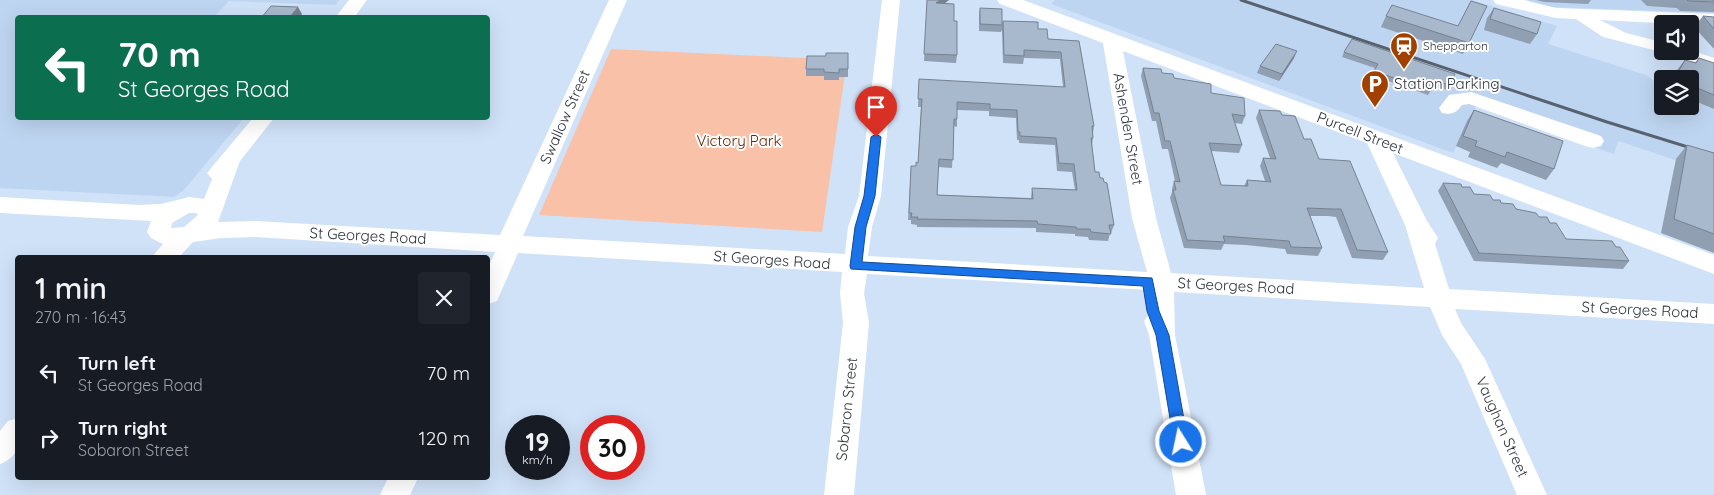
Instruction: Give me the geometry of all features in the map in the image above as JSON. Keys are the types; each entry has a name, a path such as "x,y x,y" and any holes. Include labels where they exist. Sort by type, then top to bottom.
{"street":[{"path":"346,15 358,0"},
{"name":"Swallow Street","path":"490,289 618,0"},
{"name":"Sobaron Street","path":"838,495 856,323 866,294 863,259 872,227 870,196 891,0"},
{"name":"Purcell Street","path":"1006,0 1714,265"},
{"path":"1502,0 1556,13 1714,20"},
{"path":"1627,0 1642,17"},
{"path":"1590,15 1597,28 1607,34 1654,46"},
{"name":"Ashenden Street","path":"1112,40 1144,218 1153,243 1153,311 1162,335 1191,495"},
{"path":"1699,59 1714,64"},
{"path":"1449,108 1456,99 1471,98 1593,141"},
{"path":"150,255 160,233 160,222 165,217 184,207 230,161 262,120"},
{"name":"Vaughan Street","path":"1376,140 1417,225 1446,293 1451,328 1472,359 1532,495"},
{"path":"166,255 188,235 204,225 230,161"},
{"path":"0,205 71,218"},
{"name":"St Georges Road","path":"184,207 203,206 210,214 254,224 1295,283 1714,314"},
{"path":"0,222 71,218 120,220 184,207"},
{"path":"120,220 160,233"},
{"name":"St Georges Road","path":"160,233 171,238 254,224"},
{"name":"St Georges Road","path":"1446,293 1714,302"},
{"path":"0,451 15,434"},
{"path":"395,495 402,480"}],"shaded area":[{"path":"0,0 339,0 336,5 229,1 216,15 15,15 15,120 242,120 183,191 174,197 0,188"},
{"path":"1055,0 1472,0 1557,26 1548,44 1646,75 1654,80 1654,115 1699,115 1699,99 1714,105 1714,173 1618,141 1614,154 1476,106 1453,153 1051,4"},
{"path":"1527,0 1714,0 1714,13 1550,7"}],"green space":[{"name":"Victory Park","path":"611,49 847,60 822,232 539,215"}],"building":[{"path":"927,0 940,0 936,3 954,4 954,21 957,21 957,55 924,54"},
{"path":"1714,0 1714,2 1688,1"},
{"path":"1471,1 1487,6 1469,43 1386,16 1392,5 1458,26"},
{"path":"271,6 298,7 291,15 264,15"},
{"path":"980,8 1002,9 1002,25 980,24"},
{"path":"1494,8 1541,22 1537,34 1490,19"},
{"path":"1703,16 1714,17 1714,29"},
{"path":"1003,21 1038,22 1038,29 1047,29 1048,39 1079,41 1094,126 1092,126 1093,138 1091,138 1095,172 1099,172 1100,178 1103,178 1104,182 1107,183 1114,225 1109,225 1111,234 1091,232 1090,229 1077,229 1076,227 1038,224 1037,221 917,219 918,217 911,217 912,213 909,213 911,166 916,166 916,162 918,163 922,99 918,99 919,79 1065,87 1061,52 1024,50 1024,56 1004,55","holes":["957,102 990,104 990,109 1017,110 1018,132 1020,132 1020,136 1056,138 1059,163 1074,164 1077,190 1032,188 1033,199 937,195 939,159 953,160 954,119 957,119"]},
{"path":"1352,39 1455,74 1450,85 1436,81 1431,91 1374,71 1378,64 1344,52"},
{"path":"1276,44 1297,51 1282,74 1260,66"},
{"path":"826,53 848,53 848,69 839,69 839,73 824,72 824,69 806,69 807,56 826,56"},
{"path":"1699,58 1714,63 1714,95 1699,89 1699,70 1679,70 1685,60 1696,63"},
{"path":"1143,68 1161,69 1162,73 1173,74 1174,78 1211,84 1211,93 1244,98 1245,116 1232,114 1242,145 1209,143 1221,185 1248,186 1247,180 1271,182 1263,158 1276,159 1259,110 1280,111 1282,115 1295,116 1304,139 1311,139 1319,159 1350,161 1388,252 1357,250 1341,209 1307,208 1322,248 1291,247 1289,241 1223,236 1225,242 1187,240 1173,190 1176,190 1174,181 1180,182 1170,141 1165,141 1159,113 1154,113"},
{"path":"1474,110 1563,141 1554,169 1507,152 1505,157 1475,146 1477,141 1463,136"},
{"path":"1687,145 1714,153 1714,234 1674,219"},
{"path":"1443,183 1461,184 1462,187 1470,187 1474,194 1490,195 1493,200 1513,204 1516,209 1536,213 1539,217 1547,217 1550,223 1556,223 1566,239 1612,241 1616,247 1620,247 1629,261 1479,253"}],"railway":[{"path":"1241,0 1607,122 1714,155"}],"place":[{"name":"Shepparton","path":"1404,70"},
{"name":"Station Parking","path":"1375,108"}],"route":[{"path":"876,137 870,196 860,227 856,266 1148,282 1153,311 1162,335 1181,442"}]}
